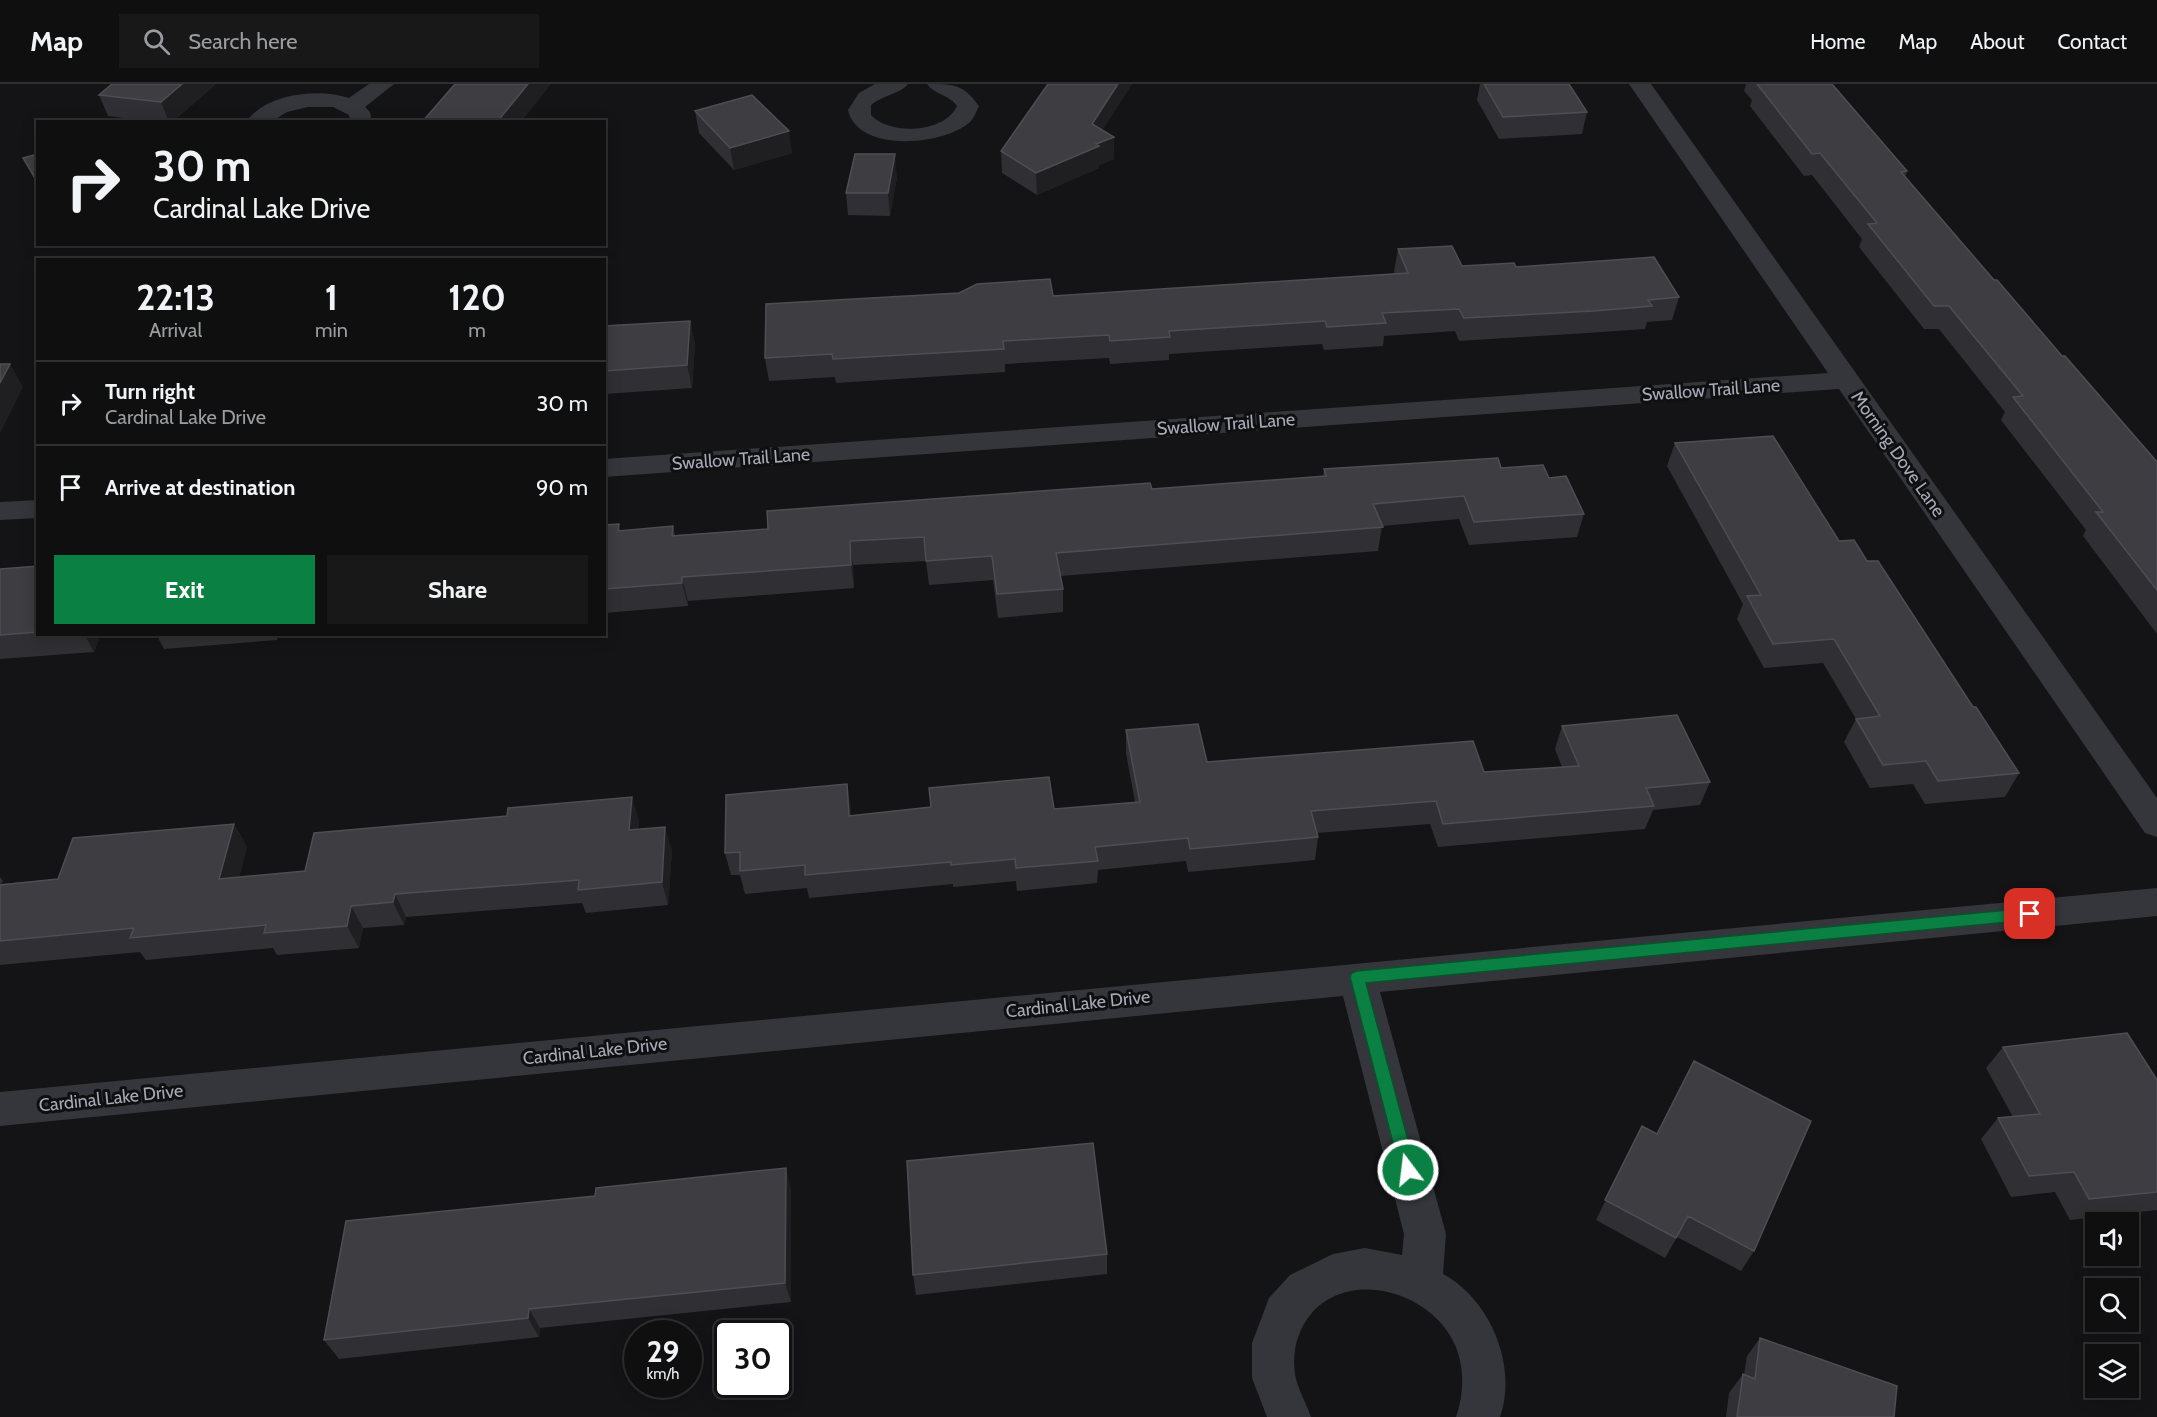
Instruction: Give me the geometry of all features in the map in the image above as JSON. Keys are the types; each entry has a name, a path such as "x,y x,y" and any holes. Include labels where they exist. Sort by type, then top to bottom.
{"street":[{"path":"260,120 272,111 306,101 332,101 356,114 383,84"},
{"path":"892,84 865,98 860,106 860,115 866,123 879,130 915,135 950,127 962,120 968,111 967,102 962,94 938,84"},
{"name":"Morning Dove Lane","path":"1640,84 2157,824"},
{"name":"Swallow Trail Lane","path":"606,468 1847,380"},
{"path":"0,511 36,509"},
{"name":"Cardinal Lake Drive","path":"0,1109 2157,902"},
{"path":"1357,977 1425,1234 1421,1281"},
{"path":"1289,1417 1277,1396 1271,1364 1276,1329 1293,1300 1318,1279 1351,1268 1386,1269 1421,1281 1451,1304 1473,1334 1485,1369 1484,1402 1478,1417"}],"building":[{"path":"112,84 182,84 161,102 99,95"},
{"path":"455,84 528,84 499,120 424,120"},
{"path":"1048,84 1118,84 1092,124 1114,137 1096,144 1099,146 1036,173 1001,151"},
{"path":"1484,84 1569,84 1587,112 1503,117"},
{"path":"1757,84 1832,84 1907,171 1901,172 2157,462 2157,590 2096,512 2103,512 2013,397 2023,396 1949,306 1934,306 1868,224 1877,223 1820,153 1812,154"},
{"path":"752,95 789,131 730,148 695,111"},
{"path":"855,154 895,154 888,193 846,193"},
{"path":"36,155 36,180 23,158"},
{"path":"1452,246 1462,266 1514,263 1516,267 1654,257 1679,297 1648,300 1652,306 1593,311 1464,318 1459,309 1382,313 1386,323 1327,327 1325,321 1169,331 1170,337 1110,341 1109,335 1003,341 1004,349 833,359 832,354 765,358 766,304 959,293 977,284 1050,279 1053,296 1408,273 1398,249"},
{"path":"690,321 687,365 606,371 606,326"},
{"path":"0,364 10,364 0,383"},
{"path":"1773,436 1839,541 1854,540 1867,561 1878,561 2019,773 1938,781 1926,761 1883,765 1856,719 1880,716 1834,639 1773,644 1747,596 1761,595 1675,443"},
{"path":"1498,458 1501,468 1543,465 1549,478 1566,476 1584,514 1474,522 1464,496 1373,504 1383,527 1056,553 1063,589 997,594 992,556 926,561 924,537 850,541 851,565 682,577 682,583 606,589 606,525 619,524 618,531 673,526 672,536 768,529 767,511 1150,483 1152,489 1326,476 1324,469"},
{"path":"36,566 36,632 0,635 0,569"},
{"path":"1677,715 1710,782 1646,788 1654,806 1443,824 1436,801 1311,811 1318,837 1190,849 1188,838 1095,847 1098,861 1016,868 1015,859 951,865 951,862 805,875 805,865 740,871 740,852 725,853 726,795 847,784 849,816 931,807 929,788 1049,777 1054,809 1140,802 1126,730 1198,724 1207,762 1473,741 1484,772 1579,766 1562,726"},
{"path":"632,797 629,830 665,827 662,882 578,890 579,880 395,894 393,902 351,906 347,926 264,933 266,925 130,938 134,928 0,941 0,885 58,879 73,838 234,824 219,879 305,871 314,833 507,816 508,808"},
{"path":"2127,1033 2157,1080 2157,1192 2089,1199 2074,1172 2029,1176 1998,1118 2040,1114 2003,1047"},
{"path":"1694,1061 1811,1121 1754,1251 1688,1216 1676,1238 1605,1200 1642,1126 1657,1134"},
{"path":"1093,1143 1107,1254 913,1275 907,1161"},
{"path":"786,1168 785,1283 529,1309 528,1318 324,1340 346,1221 595,1196 596,1188"},
{"path":"1760,1338 1897,1386 1894,1417 1737,1417 1743,1374 1755,1379"}],"route":[{"path":"1408,1170 1357,977 2030,914"}]}
